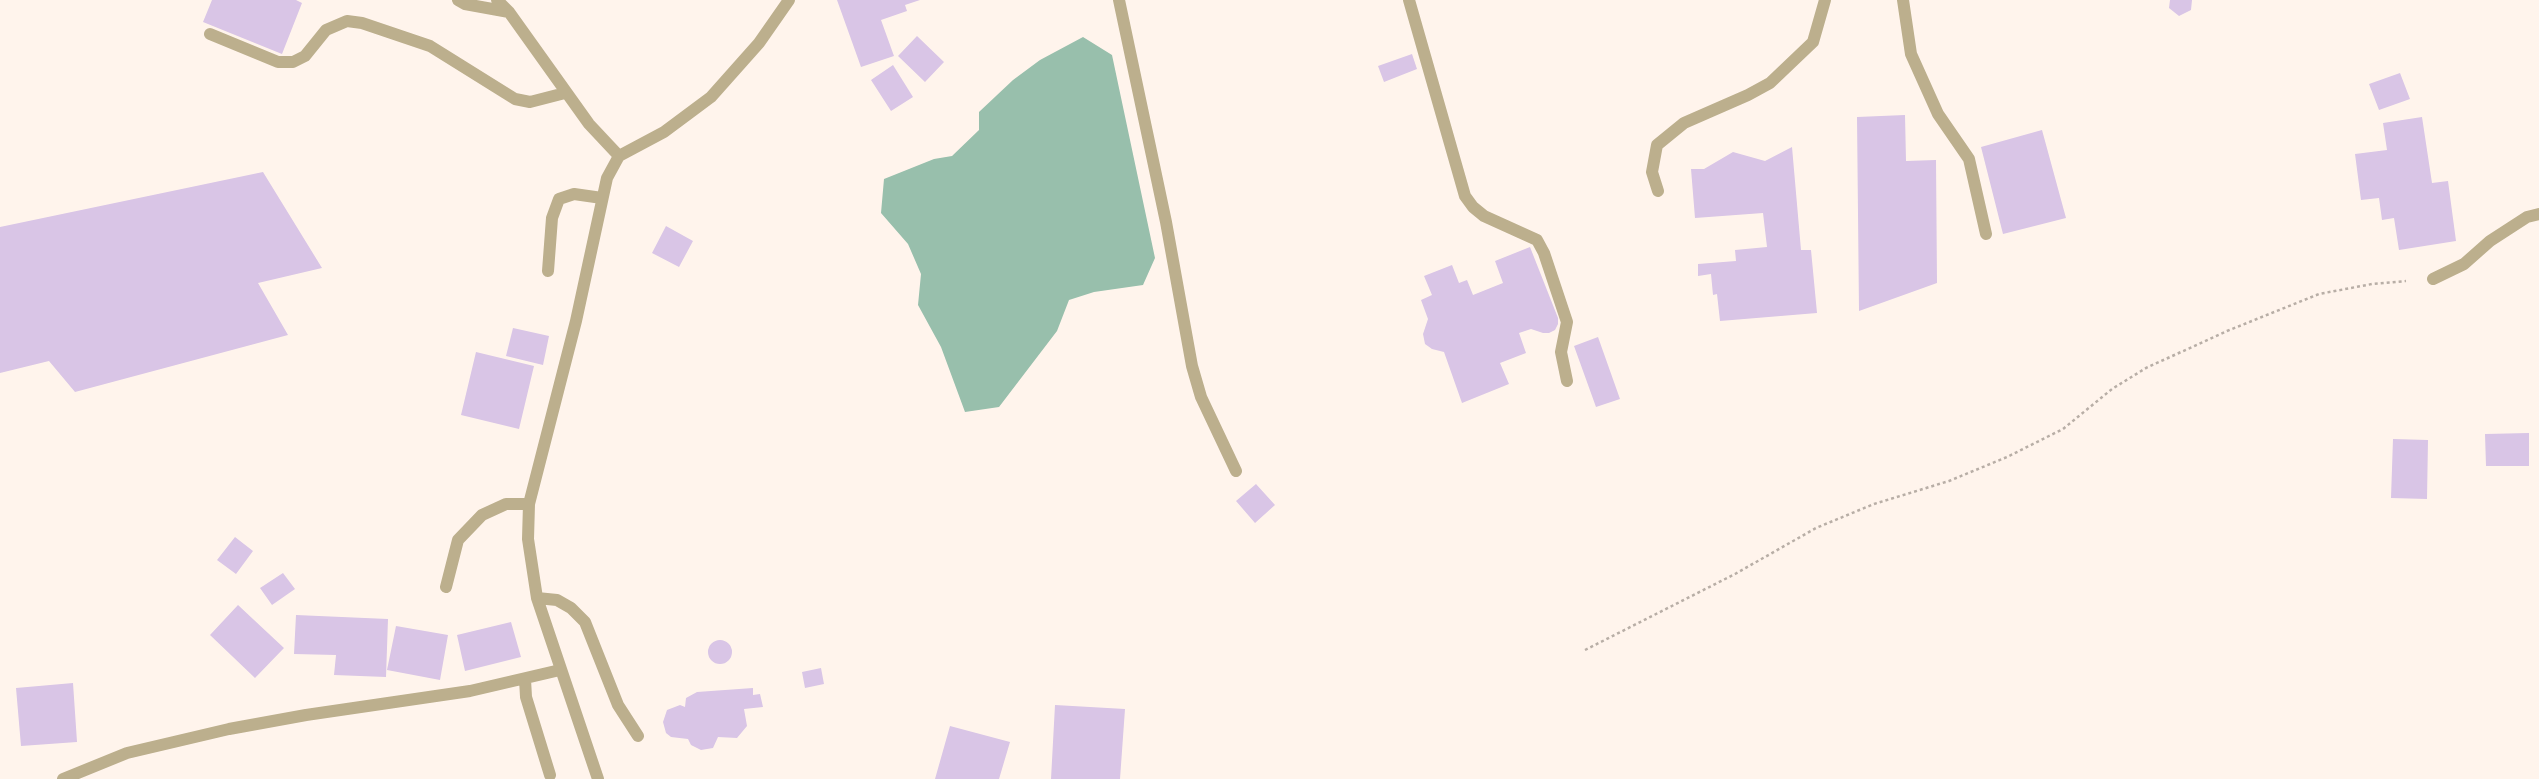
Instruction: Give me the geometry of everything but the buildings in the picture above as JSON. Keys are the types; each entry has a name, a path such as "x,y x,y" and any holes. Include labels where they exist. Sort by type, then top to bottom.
{"street":[{"path":"458,0 465,4 509,12"},
{"path":"496,0 509,12 565,93 589,124 619,156"},
{"path":"598,779 537,598 528,540 529,504 576,321 602,198 607,178 619,156 664,132 711,97 759,43 789,0"},
{"path":"1119,0 1166,222 1192,366 1201,397 1236,471"},
{"path":"1409,0 1465,196 1473,208 1484,216 1538,240 1544,253 1567,322 1561,352 1567,381"},
{"path":"1658,191 1652,172 1657,145 1684,123 1770,83 1813,42 1826,0"},
{"path":"1903,0 1911,54 1938,114 1969,159 1986,234"},
{"path":"210,34 278,62 293,62 305,56 326,30 347,21 362,23 430,46 515,98 530,102 565,93"},
{"path":"548,271 552,218 559,199 574,194 602,198"},
{"path":"2433,279 2464,264 2490,240 2526,217 2539,214"},
{"path":"446,587 458,540 482,515 506,504 529,504"},
{"path":"537,598 558,600 571,608 585,622 618,705 638,736"},
{"path":"63,779 127,753 229,729 306,714 470,690 560,670"},
{"path":"525,679 526,697 550,775"}],"path":[{"path":"1585,650 1735,574 1816,528 1874,504 1949,481 2007,457 2063,429 2112,389 2146,368 2227,331 2320,294 2372,284 2433,279"}],"green space":[{"path":"1083,37 1112,55 1155,258 1143,285 1094,292 1069,300 1057,331 999,407 965,412 941,347 918,305 921,274 908,244 881,213 884,179 934,159 952,156 979,130 979,112 1013,80 1040,60"}]}
